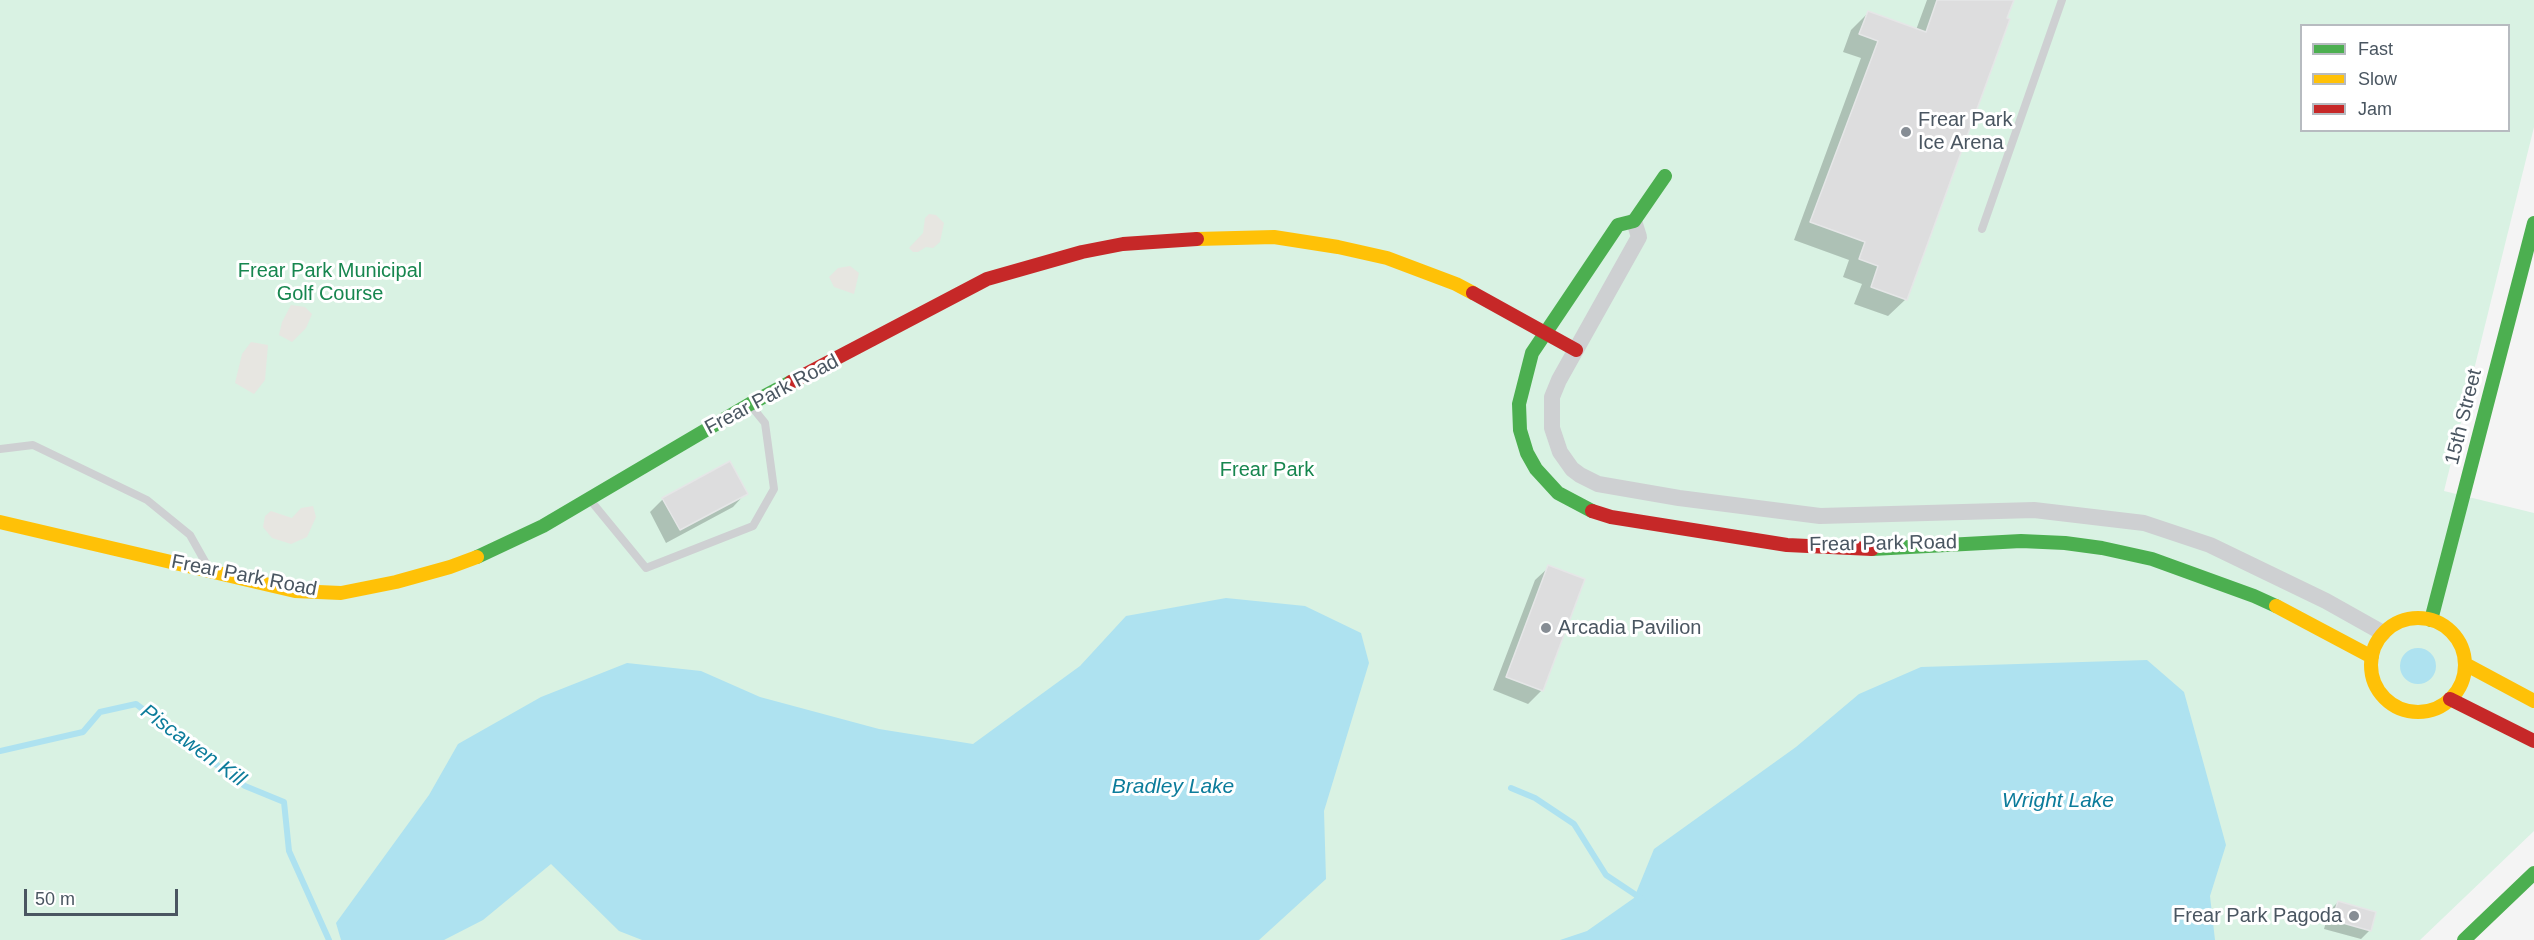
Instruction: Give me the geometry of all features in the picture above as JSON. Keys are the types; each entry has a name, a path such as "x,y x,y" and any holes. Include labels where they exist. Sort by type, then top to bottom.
{"street":[{"name":"Frear Park Road","path":"1665,176 1634,221 1618,225 1532,353 1519,404 1520,429 1527,453 1548,485 1572,501 1597,513 1787,545 1866,549 2021,541 2102,548 2152,559 2254,596 2320,628 2372,657"},
{"name":"Frear Park Road","path":"1634,221 1639,237 1558,380 1552,397 1552,428 1565,462 1580,476 1598,484 1679,498 1820,516 2034,510 2144,523 2210,545 2326,601 2384,633"},
{"name":"15th Street","path":"2431,620 2534,223"},
{"name":"Frear Park Road","path":"0,522 295,591 341,593 396,582 450,567 491,551 543,526 750,404 987,279 1103,248 1183,238 1274,237 1338,247 1387,258 1456,284 1576,350"},
{"path":"2418,618 2431,620 2445,626 2456,636 2463,649 2464,677 2450,699 2438,707 2424,711 2409,711 2396,706 2384,697 2376,685 2372,671 2372,657 2384,633 2394,625 2418,618"},
{"path":"2465,664 2534,701"},
{"path":"2450,699 2534,741"},
{"path":"2464,940 2534,873"}],"lane":[{"path":"1982,229 2062,0"},
{"path":"589,499 646,568 753,526 774,489 765,423 750,404"},
{"path":"0,449 33,445 147,500 190,535 212,573"}],"green space":[{"name":"Frear Park","path":"0,0 2534,0 2534,127 2444,491 2534,513 2534,831 2420,940 0,940"}],"sand":[{"path":"929,214 936,215 944,223 940,242 933,248 926,247 913,252 909,248 923,233 925,218"},
{"path":"850,266 859,273 854,294 834,287 829,277 838,268"},
{"path":"291,305 305,307 312,314 306,328 292,342 279,335 282,322"},
{"path":"251,342 268,345 265,380 254,394 235,383 242,354"},
{"path":"313,506 316,517 307,537 291,544 272,538 263,527 265,516 271,511 292,518 301,508"}],"water":[{"name":"Bradley Lake","path":"1226,598 1305,606 1361,633 1369,663 1324,811 1326,879 1259,940 642,940 619,931 551,864 483,920 444,940 341,940 336,923 429,795 458,744 541,697 627,663 701,671 760,697 879,729 973,744 1080,666 1126,616"},
{"path":"2418,648 2431,653 2436,666 2431,679 2418,684 2405,679 2400,666 2405,653"},
{"name":"Wright Lake","path":"2147,660 2184,692 2226,845 2210,896 2215,940 1560,940 1587,931 1634,898 1654,849 1796,747 1859,694 1921,667"}],"building":[{"name":"Frear Park Ice Arena","path":"1937,0 2014,0 2007,18 2010,19 1907,300 1871,287 1878,266 1859,259 1865,242 1810,222 1878,41 1859,34 1868,11 1926,32"},
{"path":"730,461 748,494 680,530 662,498"},
{"name":"Arcadia Pavilion","path":"1548,565 1585,579 1543,691 1506,677"},
{"name":"Frear Park Pagoda","path":"2338,901 2376,912 2371,931 2332,920"}],"waterway":[{"name":"Piscawen Kill","path":"0,751 83,732 100,712 136,704 245,786 284,802 289,851 329,940"},
{"name":"Piscawen Kill","path":"1511,788 1535,798 1574,824 1606,875 1642,899"}],"traffic: fast":[{"path":"1592,511 1558,493 1536,469 1527,453 1520,430 1519,404 1532,353 1618,225 1634,221 1665,176"},
{"path":"2431,620 2534,223"},
{"path":"477,557 543,526 791,382"},
{"path":"1872,549 2021,541 2102,548 2152,559 2276,606"},
{"path":"2464,940 2534,873"}],"traffic: slow":[{"path":"1197,239 1274,237 1338,247 1387,258 1456,284 1473,293"},
{"path":"0,522 295,591 341,593 396,582 477,557"},
{"path":"2276,606 2372,657"},
{"path":"2418,618 2436,622 2451,632 2461,647 2465,665 2461,683 2451,698 2436,708 2418,712 2400,708 2385,698 2375,683 2371,665 2375,647 2385,632 2400,622 2418,618"},
{"path":"2465,664 2534,701"}],"traffic: jam":[{"path":"791,382 987,279 1082,252 1123,244 1197,239"},
{"path":"1473,293 1576,350"},
{"path":"1592,511 1611,517 1787,545 1872,549"},
{"path":"2450,699 2534,741"}],"place":[{"name":"Frear Park Ice Arena","path":"1906,132"},
{"name":"Arcadia Pavilion","path":"1546,628"},
{"name":"Frear Park Pagoda","path":"2354,916"}],"park label":[{"name":"Frear Park Municipal Golf Course","path":"330,282"}]}
